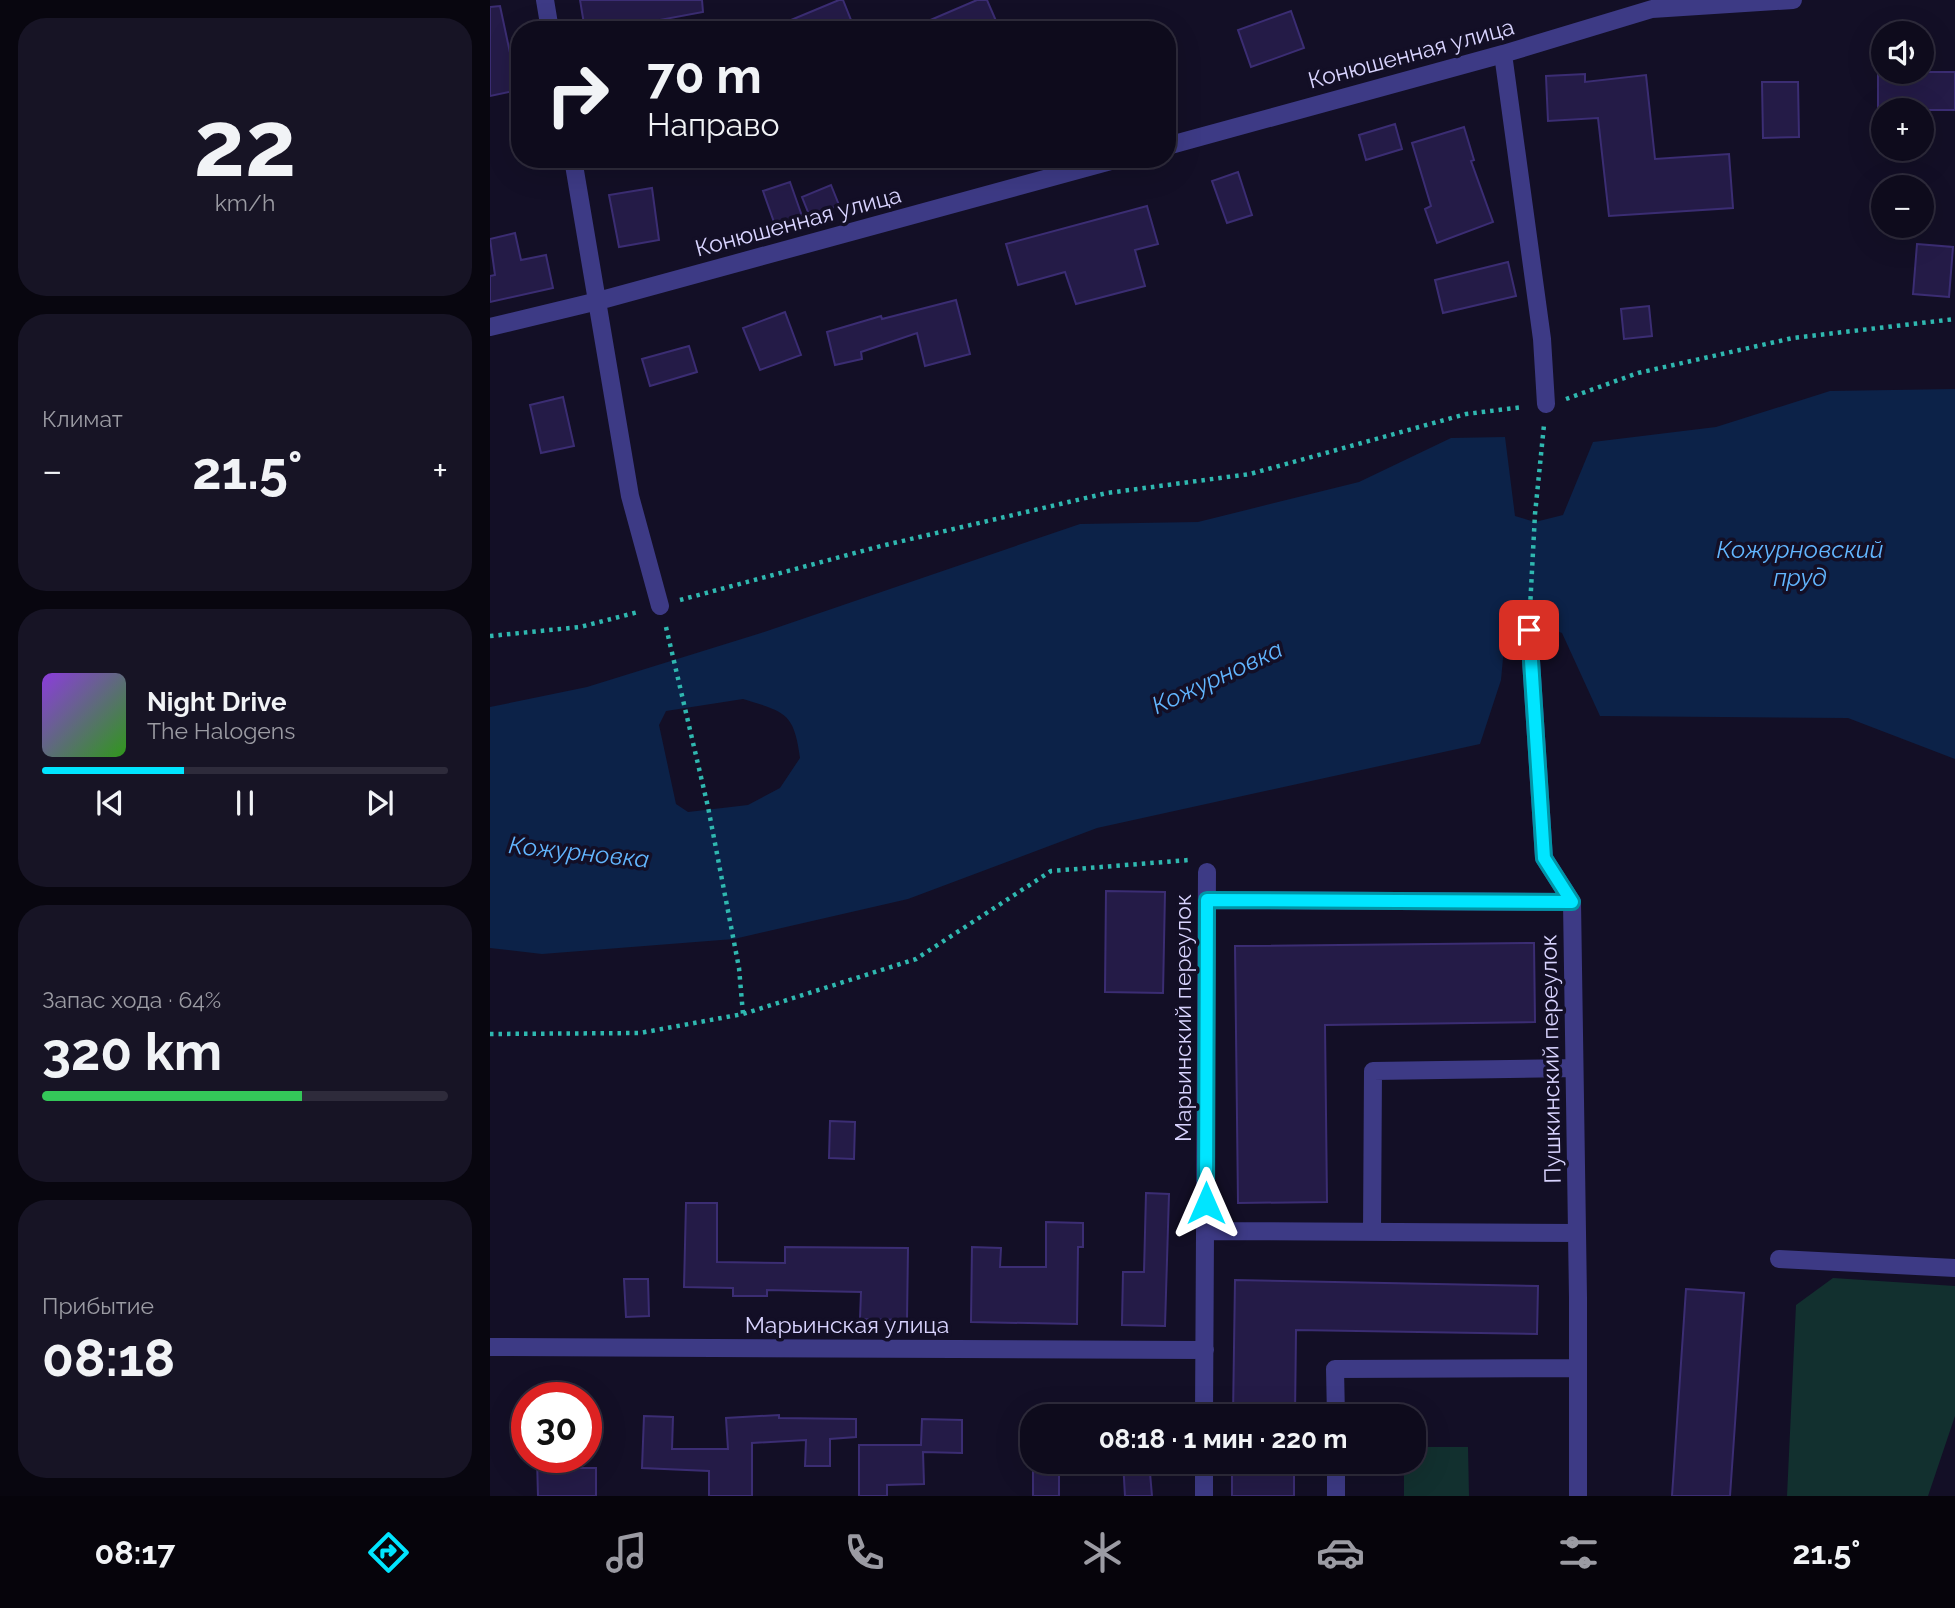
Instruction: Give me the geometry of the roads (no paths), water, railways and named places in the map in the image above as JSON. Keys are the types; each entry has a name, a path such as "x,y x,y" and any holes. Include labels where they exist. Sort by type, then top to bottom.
{"street":[{"path":"545,0 548,21"},
{"name":"Конюшенная улица","path":"1176,144 1503,54 1651,5 1793,0"},
{"path":"1503,54 1542,340 1546,404"},
{"path":"575,168 630,496 660,606"},
{"name":"Конюшенная улица","path":"490,327 598,301 1085,168"},
{"name":"Пушкинский переулок","path":"1529,630 1544,858 1572,902 1578,1496"},
{"name":"Марьинский переулок","path":"1204,1404 1207,872"},
{"path":"1207,900 1572,902"},
{"path":"1372,1232 1373,1071 1574,1068"},
{"path":"1205,1231 1577,1233"},
{"path":"1779,1259 1955,1268"},
{"name":"Марьинская улица","path":"490,1348 1205,1350"},
{"path":"1336,1404 1335,1369 1578,1368"},
{"path":"1204,1474 1204,1496"},
{"path":"1336,1474 1336,1496"}],"water":[{"name":"Кожурновский пруд","path":"1955,389 1955,759 1848,718 1600,716 1562,633 1532,622 1506,626 1501,680 1480,744 1097,828 908,899 734,939 542,954 490,948 490,707 587,687 761,633 1080,524 1198,522 1359,482 1451,438 1505,437 1515,516 1535,522 1563,515 1593,442 1716,427 1830,391","holes":["743,699 785,716 798,743 800,758 780,788 748,805 688,812 676,804 659,725 666,711"]}],"water label":[{"name":"Кожурновка","path":"1217,677"},
{"name":"Кожурновка","path":"579,852"}]}
